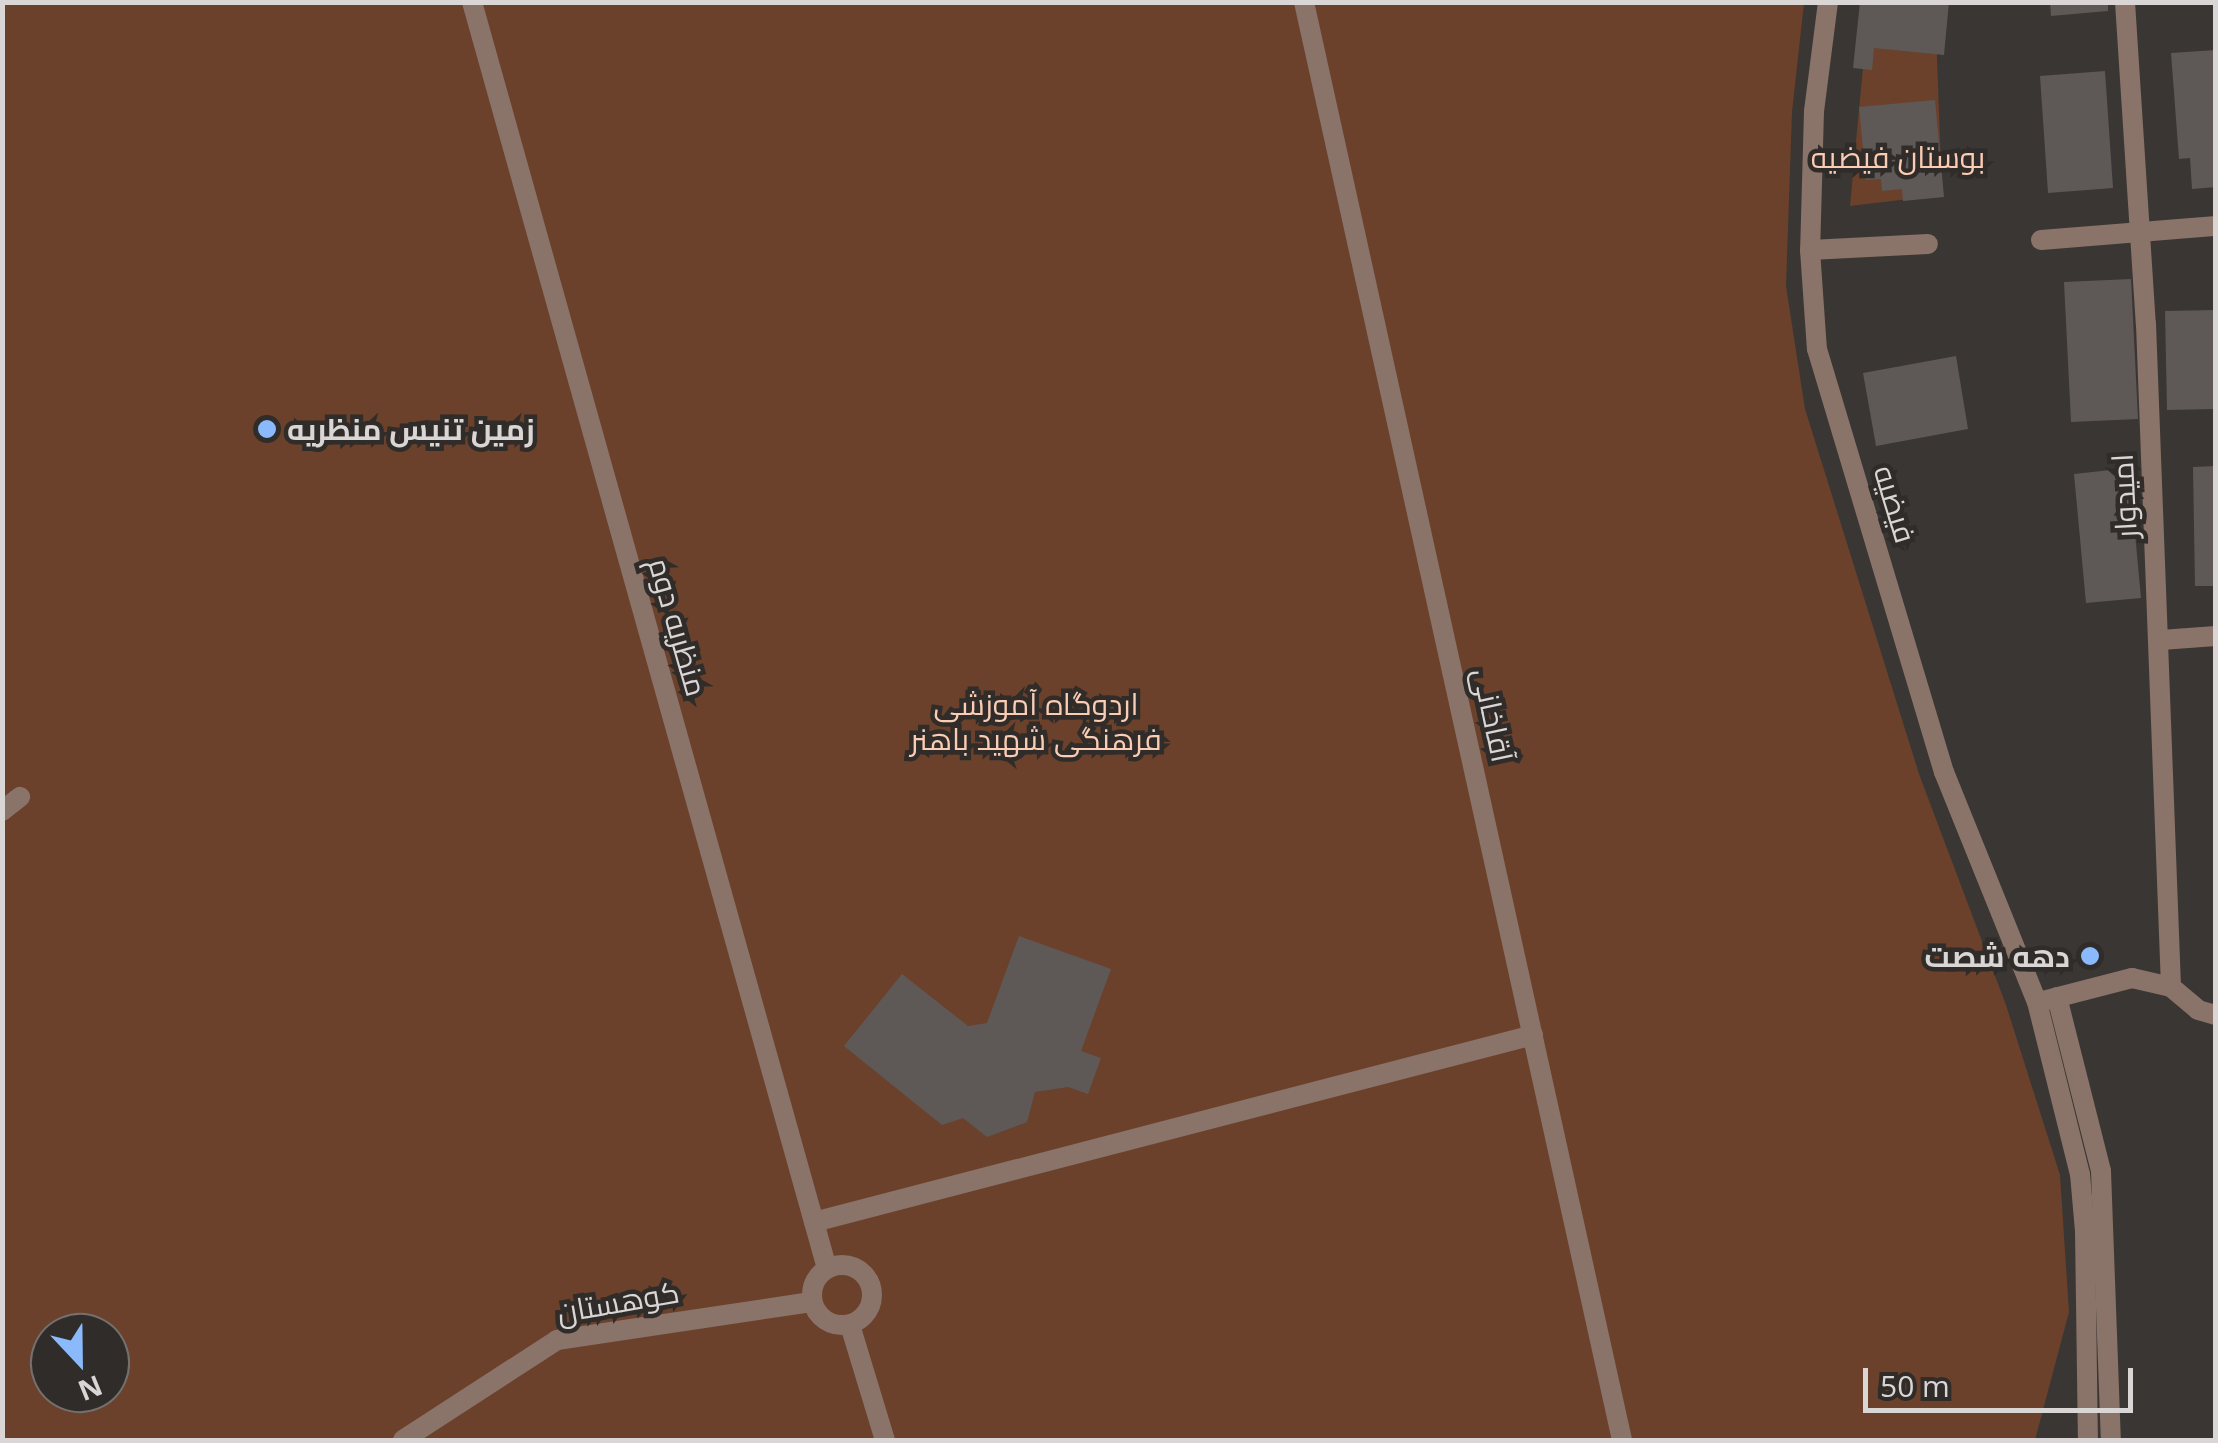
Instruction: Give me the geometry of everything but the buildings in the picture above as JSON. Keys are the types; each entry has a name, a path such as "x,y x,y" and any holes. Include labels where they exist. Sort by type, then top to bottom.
{"street":[{"name":"منظریه دوم","path":"472,2 827,1268"},
{"name":"آقاخانی","path":"1304,2 1622,1440"},
{"name":"فیضیه","path":"1828,2 1814,110 1810,250 1817,348 1944,772 2047,1000"},
{"name":"امیدوار","path":"2125,2 2161,640 2170,987"},
{"path":"2041,240 2216,226"},
{"path":"1810,250 1928,244"},
{"path":"2161,640 2216,636"},
{"path":"2,811 20,797"},
{"path":"2111,1440 2090,1173 2047,1000 2132,978 2170,987 2198,1010 2216,1015"},
{"path":"814,1222 1533,1035"},
{"path":"2088,1440 2085,1231 2090,1173"},
{"path":"853,1266 870,1281 873,1292 868,1312 850,1325 838,1326 816,1314 811,1302 811,1289 827,1268 853,1266"},
{"name":"کوهستان","path":"403,1440 557,1340 811,1302"},
{"path":"850,1325 885,1440"}],"green space":[{"name":"اردوگاه آموزشی فرهنگی شهید باهنر","path":"3,3 1804,3 1792,112 1786,286 1805,409 1919,774 2006,1005 2060,1175 2069,1312 2035,1440 3,1440"},
{"name":"بوستان فیضیه","path":"1869,3 1935,3 1942,195 1850,206"}],"place":[{"name":"زمین تنیس منظریه","path":"267,429"},
{"name":"دهه شصت","path":"2090,956"}]}
